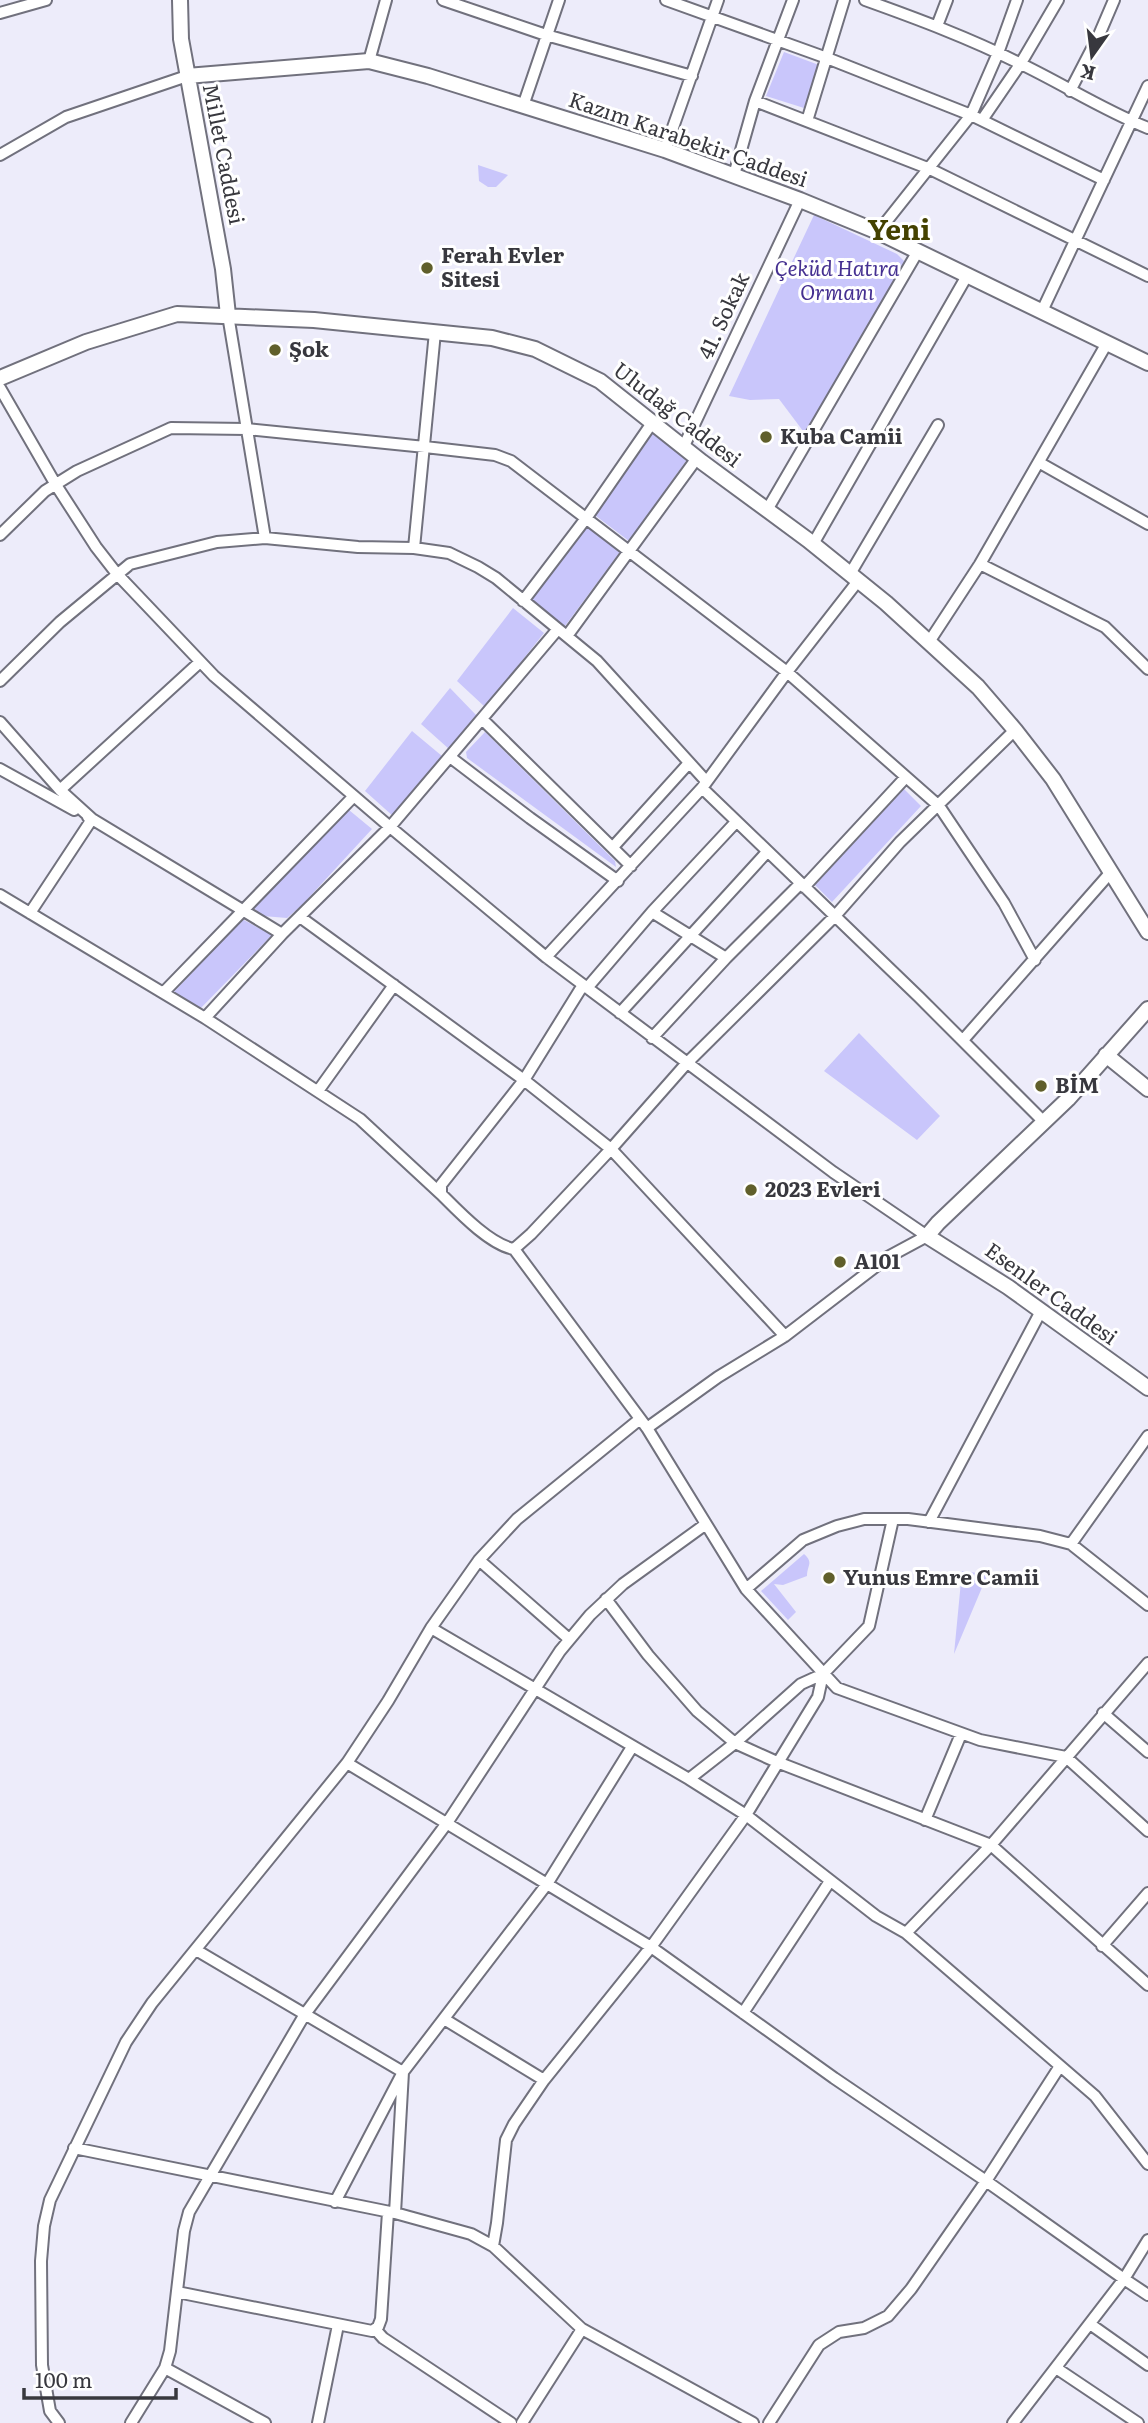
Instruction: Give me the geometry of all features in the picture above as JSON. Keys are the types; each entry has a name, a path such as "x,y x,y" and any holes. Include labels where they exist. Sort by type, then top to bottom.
{"street":[{"path":"0,13 46,0"},
{"name":"Millet Caddesi","path":"180,0 181,39 228,315"},
{"path":"369,61 386,0"},
{"path":"443,0 546,34 692,76"},
{"path":"523,106 559,0"},
{"path":"666,0 827,58 977,118 1104,180"},
{"path":"665,150 718,0"},
{"path":"734,175 755,101 793,0"},
{"path":"807,121 844,0"},
{"path":"865,0 937,26 1021,63 1070,91 1148,128"},
{"path":"937,26 947,0"},
{"path":"977,118 1017,0"},
{"path":"878,232 1021,63 1058,0"},
{"path":"1070,91 1100,35 1114,0"},
{"name":"Kazım Karabekir Caddesi","path":"187,76 369,61 428,76 665,150 800,200 878,232 968,274 1148,363"},
{"path":"0,155 66,117 187,76"},
{"path":"1042,311 1148,86"},
{"path":"755,101 930,169 1148,276"},
{"name":"41. Sokak","path":"683,448 800,200"},
{"path":"767,510 918,251"},
{"path":"813,544 968,274"},
{"name":"Uludağ Caddesi","path":"0,378 86,342 177,314 228,315 435,332 492,338 535,349 600,381 683,448 813,544 978,687 1054,779 1148,932"},
{"path":"228,315 265,538"},
{"path":"414,548 435,332"},
{"path":"929,642 981,564 1107,343"},
{"path":"0,388 55,485 117,574 214,676 546,957 833,1172 927,1236"},
{"path":"523,601 587,517 652,423"},
{"path":"546,957 704,784 787,672 854,578 938,425"},
{"path":"0,536 45,491 77,471 171,428 247,429 495,455 511,460 787,672 939,806 1004,903 1035,960"},
{"path":"205,1018 282,934 390,827 562,633 631,551 697,458"},
{"path":"1040,463 1148,524"},
{"path":"0,681 60,622 130,564 217,542 265,538 358,547 414,548 459,557 487,573 597,661 689,763 736,822 963,1040 1044,1122"},
{"path":"981,564 1105,627 1148,669"},
{"path":"60,790 200,662"},
{"path":"483,720 631,866"},
{"path":"0,722 60,790 92,820"},
{"path":"513,1249 531,1234 611,1149 686,1064 835,916 900,842 1015,730"},
{"path":"450,757 618,881"},
{"path":"612,847 689,763"},
{"path":"0,769 92,820 282,934"},
{"path":"652,1038 726,958 802,885 906,777"},
{"path":"164,992 354,796"},
{"path":"30,913 92,820"},
{"path":"441,1194 441,1185 524,1080 585,987 736,822"},
{"path":"620,1013 767,852"},
{"path":"963,1040 1111,872"},
{"path":"0,895 164,992 360,1119 458,1211 503,1247 513,1249 643,1424 746,1589 837,1688 980,1740 1066,1758 1148,1832"},
{"path":"652,912 726,958"},
{"path":"300,917 524,1080 611,1149 785,1336"},
{"path":"318,1091 394,985"},
{"path":"59,2423 50,2411 42,2365 41,2261 44,2226 50,2200 74,2148 126,2042 152,2003 347,1763 431,1629 479,1560 517,1519 643,1424 785,1336 888,1257 927,1236 1068,1099 1148,1009"},
{"path":"1106,1055 1148,1089"},
{"name":"Esenler Caddesi","path":"927,1236 976,1266 1148,1388"},
{"path":"929,1522 1041,1311"},
{"path":"1071,1544 1148,1436"},
{"path":"746,1589 803,1540 837,1526 864,1519 893,1519 1040,1536 1071,1544 1148,1605"},
{"path":"689,1779 735,1743 801,1684 823,1674 869,1626 893,1519"},
{"path":"131,2423 165,2368 170,2351 184,2231 189,2212 306,2014 447,1823 569,1639 606,1599 641,1569 706,1524"},
{"path":"479,1560 569,1639"},
{"path":"606,1599 648,1655 696,1711 735,1743 777,1762 991,1845 1148,1984"},
{"path":"431,1629 746,1815 876,1916 906,1933 1095,2096 1148,2164"},
{"path":"906,1933 991,1845 1102,1713 1148,1663"},
{"path":"493,2246 506,2140 544,2080 650,1947 746,1815 818,1697 823,1674"},
{"path":"1102,1713 1148,1752"},
{"path":"925,1820 961,1734"},
{"path":"335,2202 403,2072 547,1884 632,1747"},
{"path":"347,1763 650,1947 1148,2295"},
{"path":"743,2012 830,1881"},
{"path":"1102,1946 1148,1893"},
{"path":"196,1950 403,2072"},
{"path":"444,2019 544,2080"},
{"path":"769,2423 819,2345 839,2332 864,2329 888,2316 911,2289 986,2181 1060,2066"},
{"path":"177,2292 365,2331 375,2329 381,2319 403,2072"},
{"path":"74,2148 392,2213 471,2234 493,2246 582,2329 754,2423"},
{"path":"1013,2423 1124,2279 1148,2240"},
{"path":"1090,2324 1148,2365"},
{"path":"318,2423 338,2325"},
{"path":"375,2329 383,2339 511,2423"},
{"path":"522,2423 582,2329"},
{"path":"165,2368 265,2423"},
{"path":"1056,2368 1138,2423"}],"green space":[{"path":"784,52 819,65 804,108 766,96"},
{"path":"478,165 508,175 496,187 488,187 479,181"},
{"name":"Çeküd Hatıra Ormanı","path":"814,215 897,254 905,262 806,435 779,399 750,400 729,396"},
{"path":"658,433 686,455 686,461 629,541 596,516 596,512 648,435"},
{"path":"587,525 620,552 565,626 531,600"},
{"path":"513,608 544,633 485,707 457,681"},
{"path":"450,688 477,716 449,749 421,724"},
{"path":"412,731 442,756 394,817 365,791"},
{"path":"485,732 615,861 616,867 467,758 466,752"},
{"path":"904,789 921,806 832,902 815,885"},
{"path":"349,810 372,829 287,918 263,916 254,908"},
{"path":"242,919 272,935 199,1010 173,993"},
{"path":"859,1033 940,1116 917,1140 824,1071"},
{"path":"804,1554 809,1562 807,1576 783,1585 774,1584 796,1612 788,1620 761,1591"},
{"path":"962,1571 984,1574 986,1578 954,1654"}],"place":[{"name":"Ferah Evler Sitesi","path":"427,268"},
{"name":"Şok","path":"275,350"},
{"name":"Kuba Camii","path":"766,437"},
{"name":"BİM","path":"1041,1086"},
{"name":"2023 Evleri","path":"751,1190"},
{"name":"A101","path":"840,1262"},
{"name":"Yunus Emre Camii","path":"829,1578"}],"district":[{"name":"Yeni","path":"899,230"}]}
